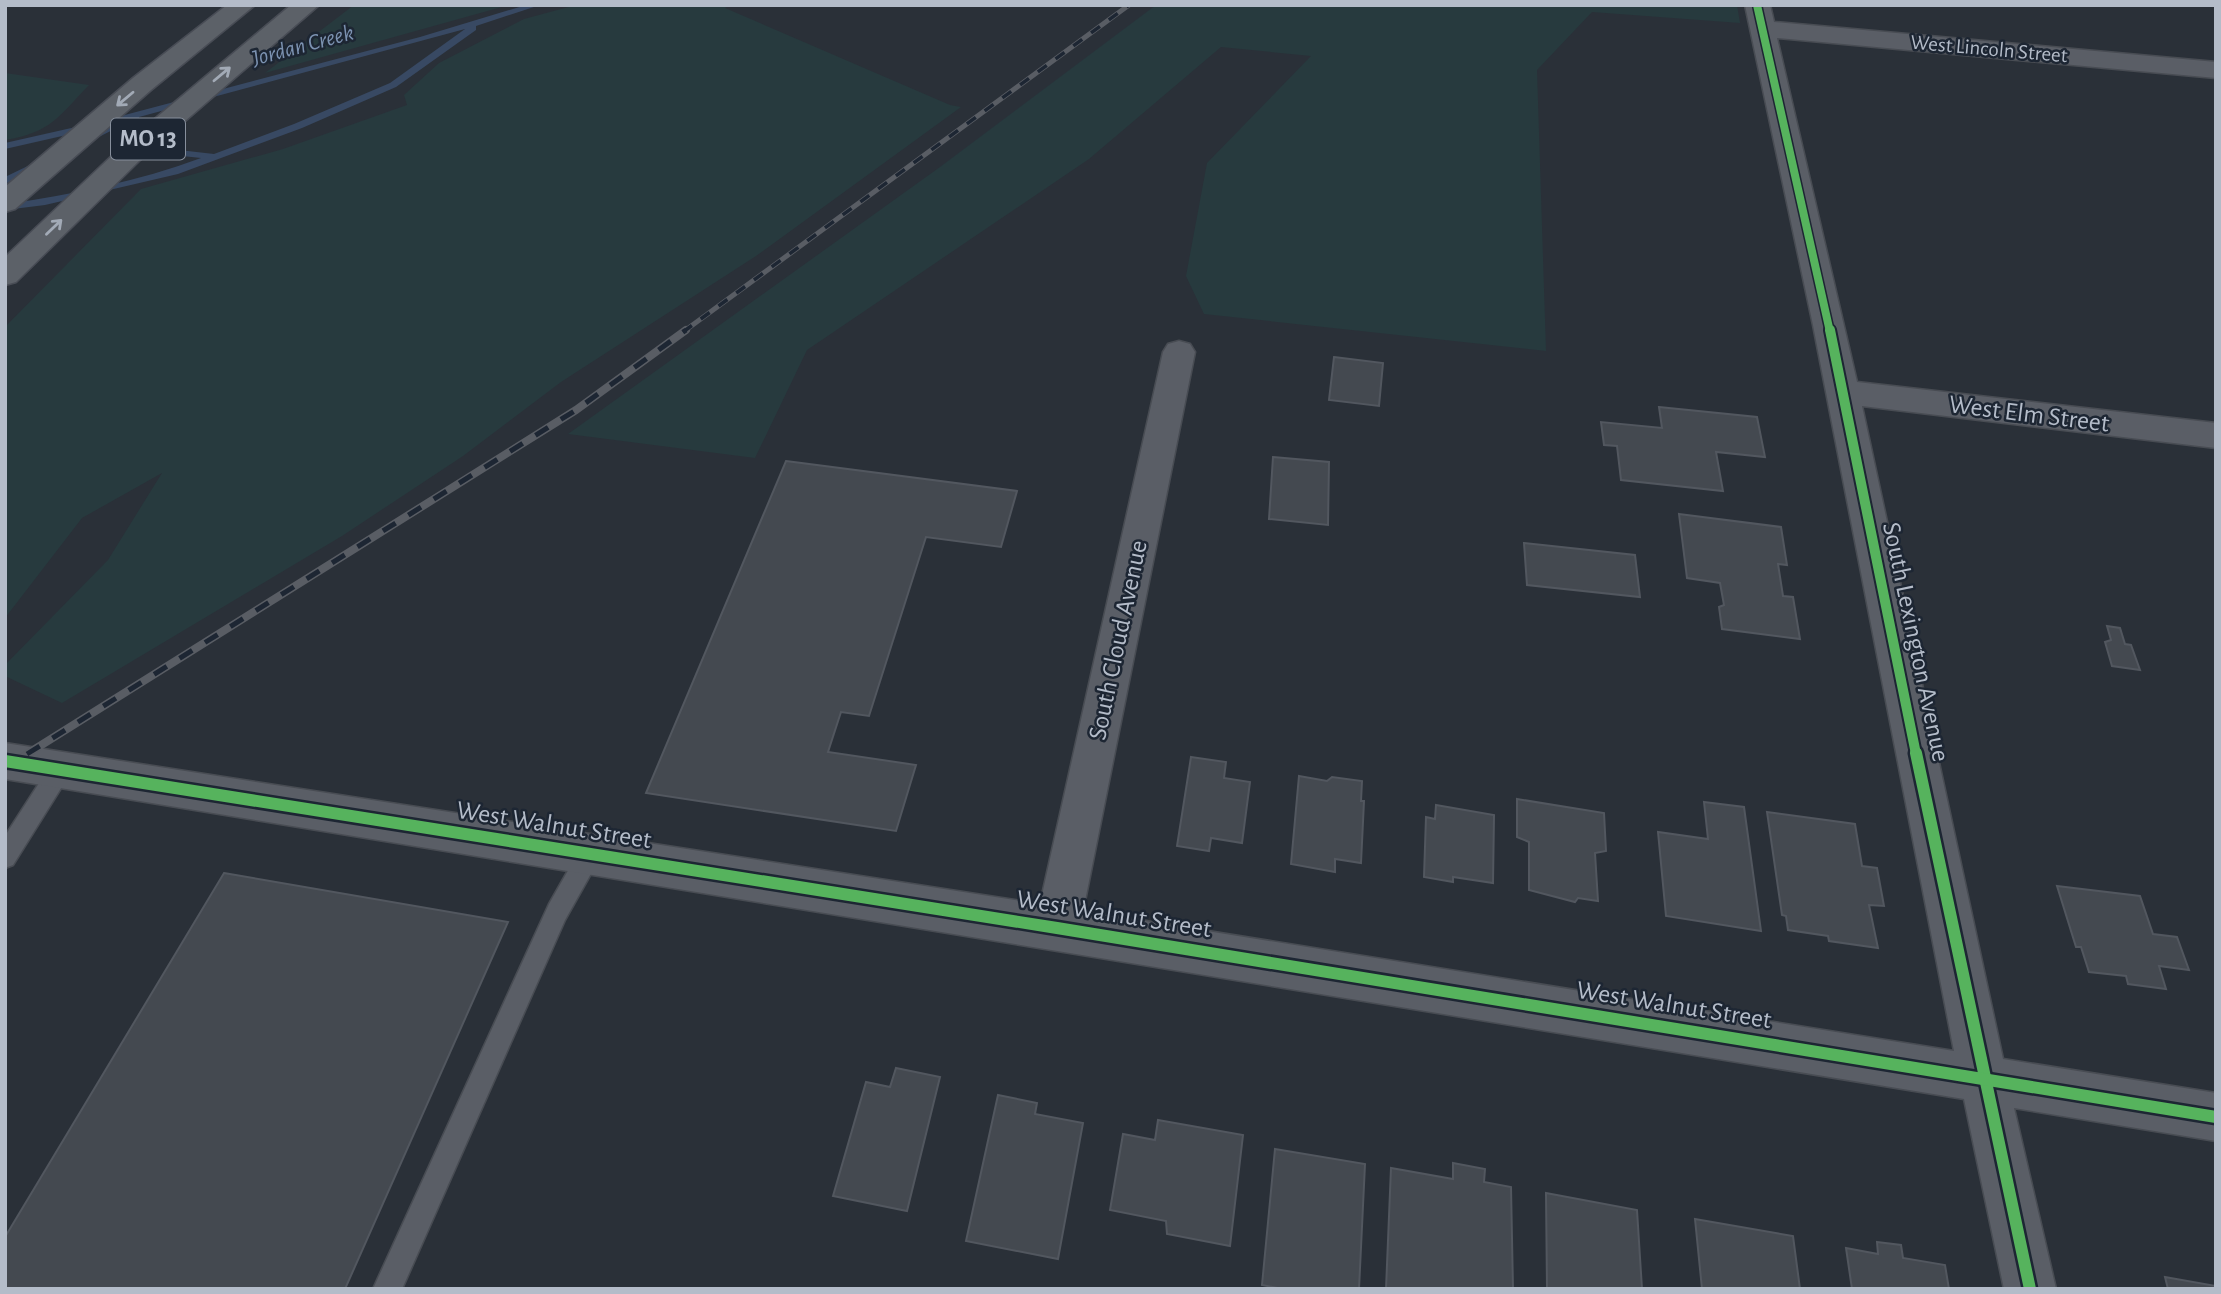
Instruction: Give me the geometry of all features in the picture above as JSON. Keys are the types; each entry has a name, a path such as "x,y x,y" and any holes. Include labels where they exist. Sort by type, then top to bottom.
{"main road":[{"name":"MO 13","path":"5,203 197,40 243,5"},
{"name":"MO 13","path":"5,275 130,154 303,8"}],"street":[{"name":"West Lincoln Street","path":"1759,17 2216,70"},
{"name":"South Lexington Avenue","path":"1759,17 1841,392 1982,1078 2031,1289"},
{"name":"South Cloud Avenue","path":"1057,928 1179,352"},
{"name":"West Elm Street","path":"1841,392 2216,436"},
{"name":"West Walnut Street","path":"5,761 1057,928 2216,1117"}],"lane":[{"path":"5,857 60,770"},
{"path":"387,1289 557,912 590,854"}],"green space":[{"path":"354,5 509,5 265,73"},
{"path":"576,5 730,5 725,8 950,105 961,107 756,256 561,382 463,456 342,536 62,703 5,676 5,665 108,560 162,473 82,518 5,618 5,327 141,189 283,149 407,105 404,95 439,63 524,19"},
{"path":"1156,5 1737,5 1740,23 1592,12 1537,70 1546,351 1204,314 1186,276 1207,163 1311,56 1221,47 1089,159 807,350 755,458 568,434 940,167"},
{"path":"5,73 89,85 44,128 5,140"}],"building":[{"path":"1334,357 1383,363 1379,406 1329,400"},
{"path":"1659,407 1757,417 1765,457 1716,452 1723,491 1621,480 1617,446 1604,445 1601,422 1662,428"},
{"path":"1273,457 1329,462 1328,525 1269,519"},
{"path":"786,461 1017,491 1001,547 926,537 869,716 841,712 828,752 916,765 896,831 646,793"},
{"path":"1679,514 1781,527 1787,565 1778,564 1783,596 1793,597 1800,639 1722,629 1719,607 1724,605 1720,583 1687,578"},
{"path":"1524,543 1635,555 1640,597 1527,585"},
{"path":"2107,626 2120,628 2125,644 2131,645 2140,670 2112,666 2105,642 2111,640"},
{"path":"1191,757 1226,762 1224,778 1250,782 1242,843 1211,838 1209,851 1177,846"},
{"path":"1299,776 1327,781 1332,777 1362,781 1361,801 1364,801 1361,863 1335,859 1335,872 1291,864"},
{"path":"1517,799 1604,813 1606,851 1595,853 1598,901 1578,898 1575,902 1529,890 1529,842 1517,837"},
{"path":"1704,802 1744,807 1761,931 1666,916 1658,832 1708,839"},
{"path":"1436,805 1494,815 1493,883 1453,877 1453,882 1424,877 1426,817 1435,819"},
{"path":"1767,812 1855,824 1862,866 1877,868 1884,906 1869,905 1878,948 1829,941 1828,936 1788,930 1786,916 1782,915"},
{"path":"224,873 508,922 345,1289 5,1289 5,1237"},
{"path":"2057,886 2140,896 2153,934 2177,937 2189,970 2159,966 2166,989 2128,984 2126,976 2089,972 2081,947 2076,947"},
{"path":"896,1068 940,1077 907,1211 833,1196 866,1082 890,1087"},
{"path":"998,1095 1037,1103 1035,1114 1083,1123 1058,1259 966,1241"},
{"path":"1158,1120 1243,1135 1230,1246 1167,1234 1166,1221 1110,1210 1123,1134 1155,1140"},
{"path":"1275,1149 1365,1164 1359,1289 1283,1289 1262,1285"},
{"path":"1453,1163 1485,1169 1484,1182 1511,1187 1513,1289 1386,1289 1391,1168 1453,1179"},
{"path":"1546,1193 1637,1210 1642,1289 1547,1289"},
{"path":"1695,1219 1793,1236 1800,1289 1702,1289"},
{"path":"1877,1242 1901,1245 1903,1258 1945,1265 1949,1289 1852,1289 1846,1248 1878,1254"},
{"path":"2165,1277 2216,1286 2216,1289 2168,1289"}],"waterway":[{"name":"Jordan Creek","path":"134,115 423,39 536,5"},
{"name":"Jordan Creek","path":"5,207 45,202 174,172 298,126 393,85 473,28"},
{"name":"Jordan Creek","path":"91,137 134,115"},
{"name":"Jordan Creek","path":"125,118 134,115"},
{"name":"Jordan Creek","path":"134,115 140,138 177,153 210,156"},
{"name":"Jordan Creek","path":"5,146 89,127"},
{"name":"Jordan Creek","path":"5,181 38,164"}],"railway":[{"path":"683,332 1129,5"},
{"path":"27,754 576,410 686,330"},
{"path":"5,768 30,753"}],"cycle path":[{"path":"1757,5 1829,325 1960,969 2030,1289"},
{"path":"5,761 1057,928 2216,1117"}]}
